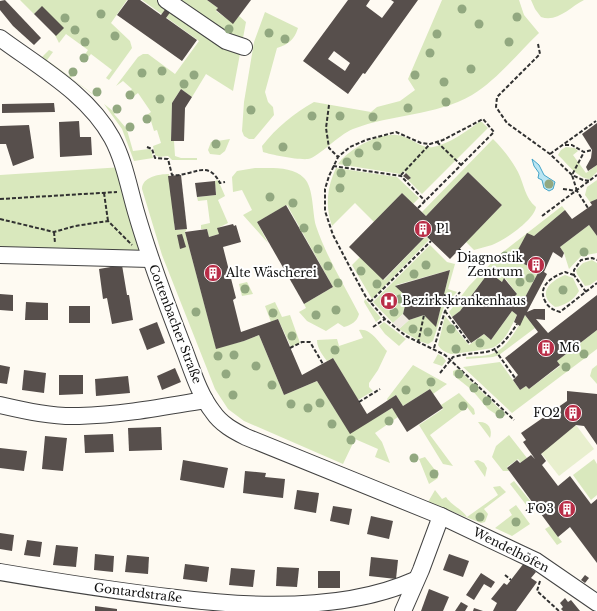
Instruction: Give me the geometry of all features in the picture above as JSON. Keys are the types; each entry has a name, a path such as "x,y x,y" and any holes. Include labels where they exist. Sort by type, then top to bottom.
{"street":[{"path":"166,0 226,41 244,47"},
{"name":"Cottenbacher Straße","path":"0,38 71,91 98,116 113,138 130,191 147,258 204,400 213,413 222,422 246,438 441,516"},
{"path":"0,254 147,258"},
{"path":"0,405 30,412 78,416 132,412 204,400"},
{"path":"403,611 415,580 421,570 441,516"},
{"name":"Wendelhöfen","path":"441,516 536,561 597,603"},
{"name":"Gontardstraße","path":"0,572 108,590 237,606 284,610 325,609 370,601 400,590 415,580"}],"path":[{"path":"538,44 540,54 497,97 496,107 507,123 550,154 572,175 583,180 590,181"},
{"path":"330,104 326,128 329,148 338,157"},
{"path":"418,208 494,132 483,119 430,144 396,132 366,140 350,147 338,157 333,166 325,189 325,211 327,220 341,252 370,302 385,319 418,343 434,348 450,359 514,420"},
{"path":"550,154 596,121"},
{"path":"437,142 461,165"},
{"path":"400,176 430,144"},
{"path":"564,145 572,145 584,152 592,150"},
{"path":"147,147 152,149 155,158 168,159 172,175 206,169 214,173 220,183 225,182"},
{"path":"584,152 572,175 578,191 588,208"},
{"path":"333,166 400,176 425,201"},
{"path":"542,216 578,191 597,175"},
{"path":"563,189 578,191"},
{"path":"0,199 130,191"},
{"path":"104,193 108,221 147,258"},
{"path":"0,219 54,232 75,226 108,221"},
{"path":"370,302 431,241"},
{"path":"459,249 474,264"},
{"path":"574,275 574,270 581,260 592,258 597,260"},
{"path":"586,292 574,275 565,272 551,278 543,288 543,295 549,307 560,312 586,292 597,283"},
{"path":"434,348 445,311 460,292"},
{"path":"444,295 455,298"},
{"path":"445,311 469,343"},
{"path":"418,343 424,315"},
{"path":"373,327 385,319"},
{"path":"440,373 450,359 495,350 503,344 517,324"},
{"path":"290,348 302,342 310,342 323,364"},
{"path":"495,350 515,378"},
{"path":"359,402 380,390"},
{"path":"526,511 532,507"},
{"path":"505,575 511,580"},
{"path":"539,580 541,582 537,591 559,611"}],"green space":[{"path":"20,0 127,0 111,23 130,41 132,48 109,80 106,78 112,70 91,54 85,61 82,59 88,50 66,34 59,43 41,7 34,14"},
{"path":"142,0 207,0 218,8 216,11 233,23 239,16 246,22 233,91 206,74 192,97 181,89 172,103 171,140 174,141 175,156 181,158 197,158 197,160 172,160 168,156 159,157 155,155 153,146 161,143 157,130 154,131 151,121 146,122 144,117 151,112 138,93 130,99 127,95 132,89 123,81 116,86 138,57 143,54 148,54 175,74 199,41"},
{"path":"442,0 519,0 524,15 539,33 490,82 472,95 458,102 428,111 383,120 353,129 341,136 318,154 308,159 285,157 263,152 262,146 280,127 292,116 314,102 371,112 377,107 400,101 415,90 408,79"},
{"path":"531,0 584,0 558,16 547,18 541,17"},
{"path":"265,12 298,28 295,36 290,41 277,48 265,92 268,102 273,107 274,115 254,139 249,139 244,136 242,131 244,102 254,42"},
{"path":"49,50 53,52 47,60 69,76 75,68 77,70 71,78 93,94 99,87 101,89 95,96 42,57"},
{"path":"104,104 113,111 119,105 121,108 114,114 126,128 133,123 134,127 127,130 133,151 149,149 151,150 153,158 134,161 122,129"},
{"path":"479,122 482,122 488,128 422,194 408,180 411,178 404,171 400,174 338,164 356,148 381,137 396,135 405,137 423,146 433,147 451,140"},
{"path":"230,139 225,151 220,155 210,154 208,150 211,142"},
{"path":"493,139 513,163 529,199 536,207 530,218 525,223 504,239 492,245 474,250 466,242 502,205 468,172 426,216 422,212"},
{"path":"566,147 575,148 578,151 573,155 586,173 597,165 597,172 590,179 581,176 572,170 558,155 561,150"},
{"path":"123,167 150,258 0,254 0,175"},
{"path":"255,168 275,168 294,171 307,182 310,188 316,226 320,237 359,314 357,319 351,324 344,327 338,323 326,331 307,321 299,312 306,308 304,304 333,287 287,205 257,222 268,243 243,215 252,210 242,190 233,192 232,177 237,171"},
{"path":"336,168 397,177 419,198 413,204 402,193 374,222 355,203 332,226 328,211 328,197"},
{"path":"169,174 175,230 187,229 185,232 216,348 244,341 259,335 284,395 317,381 350,433 392,408 398,417 375,433 382,442 390,463 375,457 378,449 355,439 343,464 244,421 228,409 215,389 162,255 142,189 143,185 148,179"},
{"path":"218,180 225,196 218,200 228,223 218,228 219,234 209,237 207,229 201,229 201,225 210,223 207,200 198,201 197,197 216,195 215,181"},
{"path":"597,180 597,199 590,202 585,195 587,187"},
{"path":"562,206 565,210 534,236 527,234 513,259 539,271 522,303 511,300 517,294 505,278 502,282 489,272 460,311 452,317 449,312 469,286 499,255"},
{"path":"589,225 597,236 597,253 581,256 569,269 564,253 560,247"},
{"path":"426,236 429,240 372,299 352,265 360,257 384,280"},
{"path":"430,245 447,262 455,264 448,289 457,292 445,304 433,341 428,344 419,341 399,329 409,320 424,315 436,326 450,270 396,285 407,297 403,314 393,323 373,302"},
{"path":"592,260 597,263 597,280 590,285 585,286 576,270 583,263"},
{"path":"565,275 573,278 579,291 568,302 555,307 546,297 547,288 554,281"},
{"path":"247,282 253,294 242,296 239,284"},
{"path":"365,299 381,318 376,322 364,302"},
{"path":"275,302 282,317 290,315 300,343 291,347 278,319 271,322 265,306"},
{"path":"512,311 517,315 513,323 502,340 494,347 451,354 443,351 438,345 445,316 469,345 484,334 491,340"},
{"path":"525,315 535,328 499,355 493,357 466,359 466,357 489,355 501,349 512,336"},
{"path":"384,322 406,339 399,346 385,334 379,326"},
{"path":"359,330 367,331 371,334 387,351 378,370 369,383 369,387 373,391 358,400 333,358 327,361 323,356 317,340 337,339 339,346 363,338"},
{"path":"597,330 597,349 512,413 463,367 500,362 520,390 526,386 529,389 560,366 557,361"},
{"path":"438,354 446,361 442,366 433,363"},
{"path":"413,365 447,384 433,394 430,389 403,406 396,395 388,401 387,399"},
{"path":"597,365 597,384 590,376 592,369"},
{"path":"458,369 506,415 500,417 488,409 472,390 453,375 453,371"},
{"path":"459,393 474,409 475,414 473,415 467,407 430,435 453,466 443,464 419,425 443,409 441,405"},
{"path":"478,422 485,423 489,426 491,432 490,438"},
{"path":"576,425 594,449 559,476 541,453"},
{"path":"509,435 527,458 521,463 518,459 507,467 509,471 503,471 492,457 496,446"},
{"path":"425,457 435,470 438,470 438,478 429,484 419,459"},
{"path":"594,459 597,464 597,495 591,500 573,475"},
{"path":"478,460 484,463 487,468 485,477 474,461"},
{"path":"514,481 532,503 527,506 510,484"},
{"path":"500,486 506,492 484,509 488,514 485,522 481,523 428,502 435,490 442,499 446,497 467,517 498,495 493,487"},
{"path":"516,505 530,524 512,536 495,528 512,515 509,510"},
{"path":"550,526 562,542 557,545 545,529"}],"shaded area":[{"path":"403,314 409,320 399,329 393,323"}],"water":[{"path":"532,159 539,165 544,175 555,182 553,189 549,191 544,188 542,180 538,178 539,173 534,166"}],"building":[{"path":"5,0 41,38 34,45 13,26 0,10 0,1"},
{"path":"128,0 140,0 161,15 172,0 179,0 166,18 197,40 182,61 117,15"},
{"path":"207,0 251,0 233,24 216,10 218,8"},
{"path":"348,0 370,0 366,6 382,18 394,2 391,0 418,0 365,74 363,73 348,94 303,61","holes":["334,51 350,63 345,71 328,59"]},
{"path":"42,6 64,28 56,36 34,14"},
{"path":"181,89 192,97 185,108 184,141 171,141 172,103"},
{"path":"54,103 55,112 2,113 2,104"},
{"path":"79,121 80,137 91,137 92,155 60,157 59,122"},
{"path":"597,123 597,165 588,171 586,167 591,158 592,150 582,134"},
{"path":"29,125 34,158 13,166 6,144 0,144 0,126"},
{"name":"P1","path":"468,172 502,205 450,259 426,236 383,280 349,247 402,193 426,216"},
{"path":"406,173 411,178 408,180 403,176"},
{"path":"181,175 187,229 175,230 168,176"},
{"path":"215,181 216,195 197,197 195,183"},
{"path":"597,199 597,236 589,225 560,247 564,253 562,258 553,252 544,272 547,274 527,312 534,309 545,309 545,320 536,319 548,333 597,295 597,330 557,361 560,365 529,389 526,386 520,390 513,380 518,375 505,358 538,332 525,315 520,326 514,322 517,315 512,311 491,340 484,334 471,343 452,317 460,311 489,272 502,282 504,278 517,294 511,300 522,303 539,271 513,259 527,233 534,236 565,210 572,219 592,205 590,202"},
{"path":"286,205 333,287 304,304 257,222"},
{"path":"233,224 234,226 236,225 241,242 223,247 236,298 233,300 241,332 278,319 302,375 333,358 367,414 396,395 403,406 430,389 443,408 407,432 392,408 350,434 317,381 284,395 259,335 216,349 185,232 207,229 209,237 219,234 217,228"},
{"path":"182,234 186,247 180,249 177,235"},
{"path":"122,265 133,320 112,324 107,298 103,299 99,269"},
{"path":"450,270 436,327 424,315 409,320 403,314 407,297 395,286"},
{"path":"0,294 13,295 13,311 0,310"},
{"path":"26,302 48,303 48,320 25,320"},
{"path":"69,306 90,306 90,323 69,323"},
{"path":"157,322 165,343 147,350 139,329"},
{"path":"0,365 10,367 7,384 0,383"},
{"path":"175,368 181,382 162,390 157,376"},
{"path":"24,370 46,373 44,393 22,390"},
{"path":"59,375 83,375 83,394 59,395"},
{"path":"128,376 130,393 96,396 95,379"},
{"name":"FO3","path":"567,391 597,394 597,445 584,426 576,425 541,454 546,461 542,465 558,486 570,476 591,504 597,499 597,563 570,527 558,537 507,468 517,460 520,463 531,455 535,459 523,442 526,440 521,433 567,401"},
{"path":"161,427 162,450 129,451 128,428"},
{"path":"113,434 114,452 85,453 84,435"},
{"path":"45,436 67,438 63,471 42,469"},
{"path":"0,448 27,451 24,471 0,468"},
{"path":"183,460 228,468 224,488 180,480"},
{"path":"245,471 266,473 265,477 285,479 283,498 243,493"},
{"path":"297,490 319,493 316,513 294,509"},
{"path":"333,506 352,509 349,525 330,521"},
{"path":"371,516 393,521 389,539 367,534"},
{"path":"0,533 14,535 12,551 0,549"},
{"path":"27,540 42,542 40,557 24,555"},
{"path":"56,545 78,547 76,567 53,565"},
{"path":"95,554 114,556 113,572 94,570"},
{"path":"449,554 469,561 463,577 443,570"},
{"path":"127,555 149,557 148,574 125,572"},
{"path":"371,557 398,560 396,579 369,576"},
{"path":"524,563 536,572 531,578 537,582 516,611 493,611 497,603 491,599 504,583 507,585"},
{"path":"185,564 209,567 207,582 183,579"},
{"path":"277,567 299,568 297,587 276,586"},
{"path":"231,568 255,570 253,587 229,585"},
{"path":"318,571 340,571 340,588 318,588"},
{"path":"481,573 495,582 491,588 484,584 474,600 466,595"},
{"path":"585,575 589,578 585,583 581,580"},
{"path":"429,589 449,597 443,611 421,611"},
{"path":"565,598 568,602 571,600 580,611 563,611 561,609 563,607 560,603"},
{"path":"461,602 468,606 465,611 455,611"},
{"path":"95,606 117,609 117,611 95,611"},
{"path":"474,608 483,611 473,611"}],"place":[{"name":"P1","path":"423,229"},
{"name":"Diagnostik Zentrum","path":"536,265"},
{"name":"Alte Wäscherei","path":"213,273"},
{"name":"Bezirkskrankenhaus","path":"389,301"},
{"name":"M6","path":"546,348"},
{"name":"FO2","path":"573,413"},
{"name":"FO3","path":"567,509"}]}
